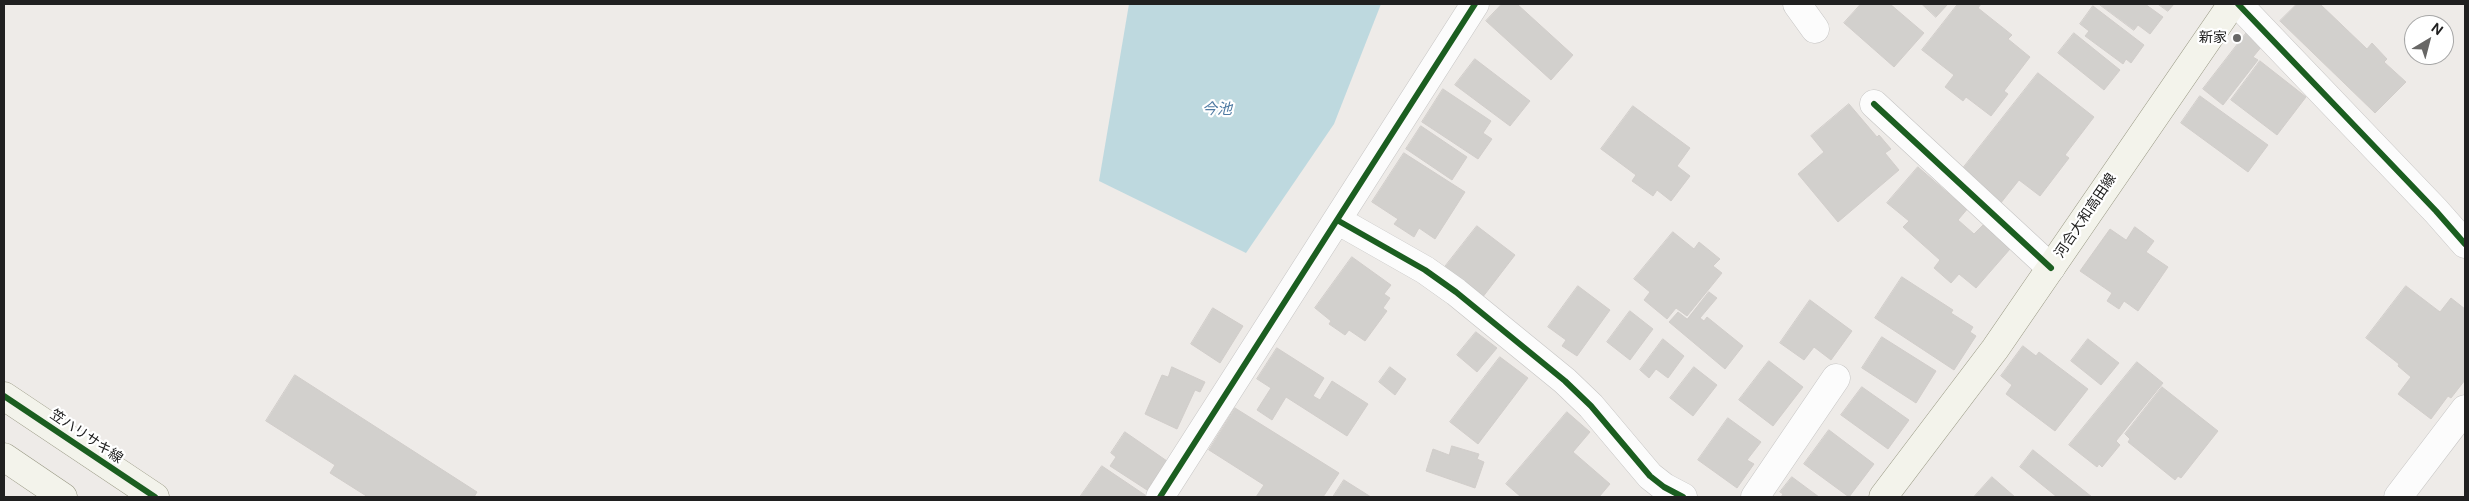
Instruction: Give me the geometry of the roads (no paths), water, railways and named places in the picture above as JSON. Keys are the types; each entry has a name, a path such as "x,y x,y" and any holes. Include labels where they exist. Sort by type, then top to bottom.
{"main road":[{"name":"河合大和高田線","path":"1883,497 1995,349 2232,4"},
{"name":"笠ハリサキ線","path":"4,396 155,497"},
{"path":"4,457 63,497"}],"street":[{"path":"1160,497 1475,4"},
{"path":"1797,4 1815,29"},
{"path":"2238,4 2436,211 2465,244"},
{"path":"1874,104 2050,268"},
{"path":"1336,220 1426,270 1456,292 1565,381 1591,406 1650,476 1664,487 1684,497"},
{"path":"1755,497 1836,378"},
{"path":"2398,497 2465,409"}],"water":[{"name":"今池","path":"1129,4 1381,4 1334,124 1246,253 1099,181"}],"place":[{"name":"新家","path":"2237,38"}]}
